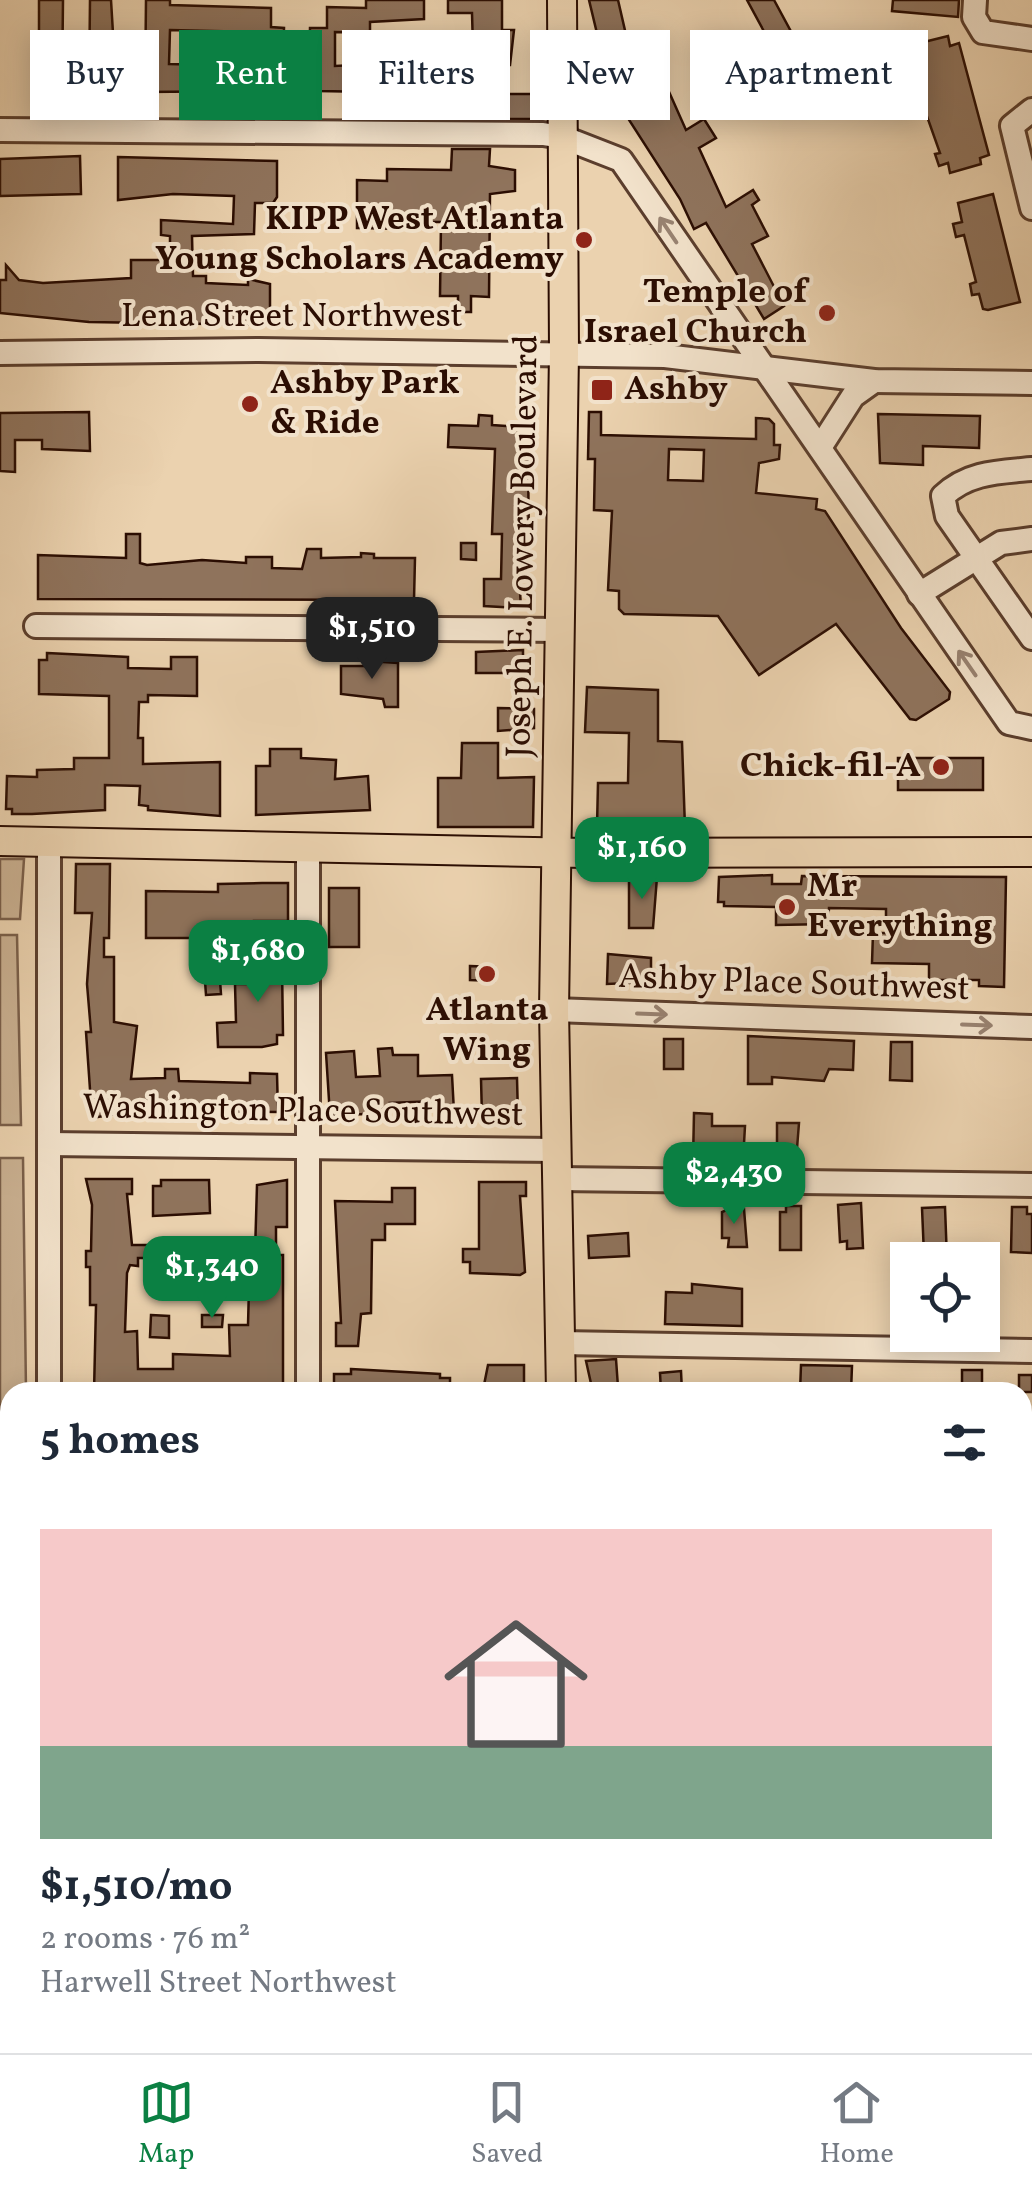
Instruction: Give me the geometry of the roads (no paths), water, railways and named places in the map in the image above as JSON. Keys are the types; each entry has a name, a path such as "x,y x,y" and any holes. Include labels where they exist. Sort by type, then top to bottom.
{"main road":[{"name":"Joseph E. Lowery Boulevard","path":"560,1382 554,1010 564,353 562,0"},
{"path":"0,842 559,853 1032,852"}],"street":[{"path":"975,0 974,17 984,32 1032,39"},
{"path":"1032,110 1012,126 1032,208"},
{"path":"0,130 562,137 621,160 762,369 820,446 858,510 1009,723 1032,728"},
{"name":"Lena Street Northwest","path":"0,353 564,353 665,356 874,382 1032,382"},
{"path":"820,446 853,396 874,382"},
{"path":"1032,470 985,473 954,485 943,496 947,516 1032,638"},
{"path":"919,594 1001,542 1032,538"},
{"path":"36,626 560,630"},
{"path":"49,1382 50,844"},
{"path":"308,848 308,1382"},
{"name":"Ashby Place Southwest","path":"554,1010 1032,1027"},
{"name":"Washington Place Southwest","path":"49,1144 556,1150"},
{"path":"558,1179 1032,1184"},
{"path":"560,1342 1032,1352"}],"place":[{"name":"KIPP West Atlanta Young Scholars Academy","path":"584,240"},
{"name":"Temple of Israel Church","path":"827,313"},
{"name":"Ashby","path":"602,390"},
{"name":"Ashby Park & Ride","path":"250,404"},
{"name":"Chick-fil-A","path":"941,767"},
{"name":"Mr Everything","path":"787,907"},
{"name":"Atlanta Wing","path":"487,974"}]}
